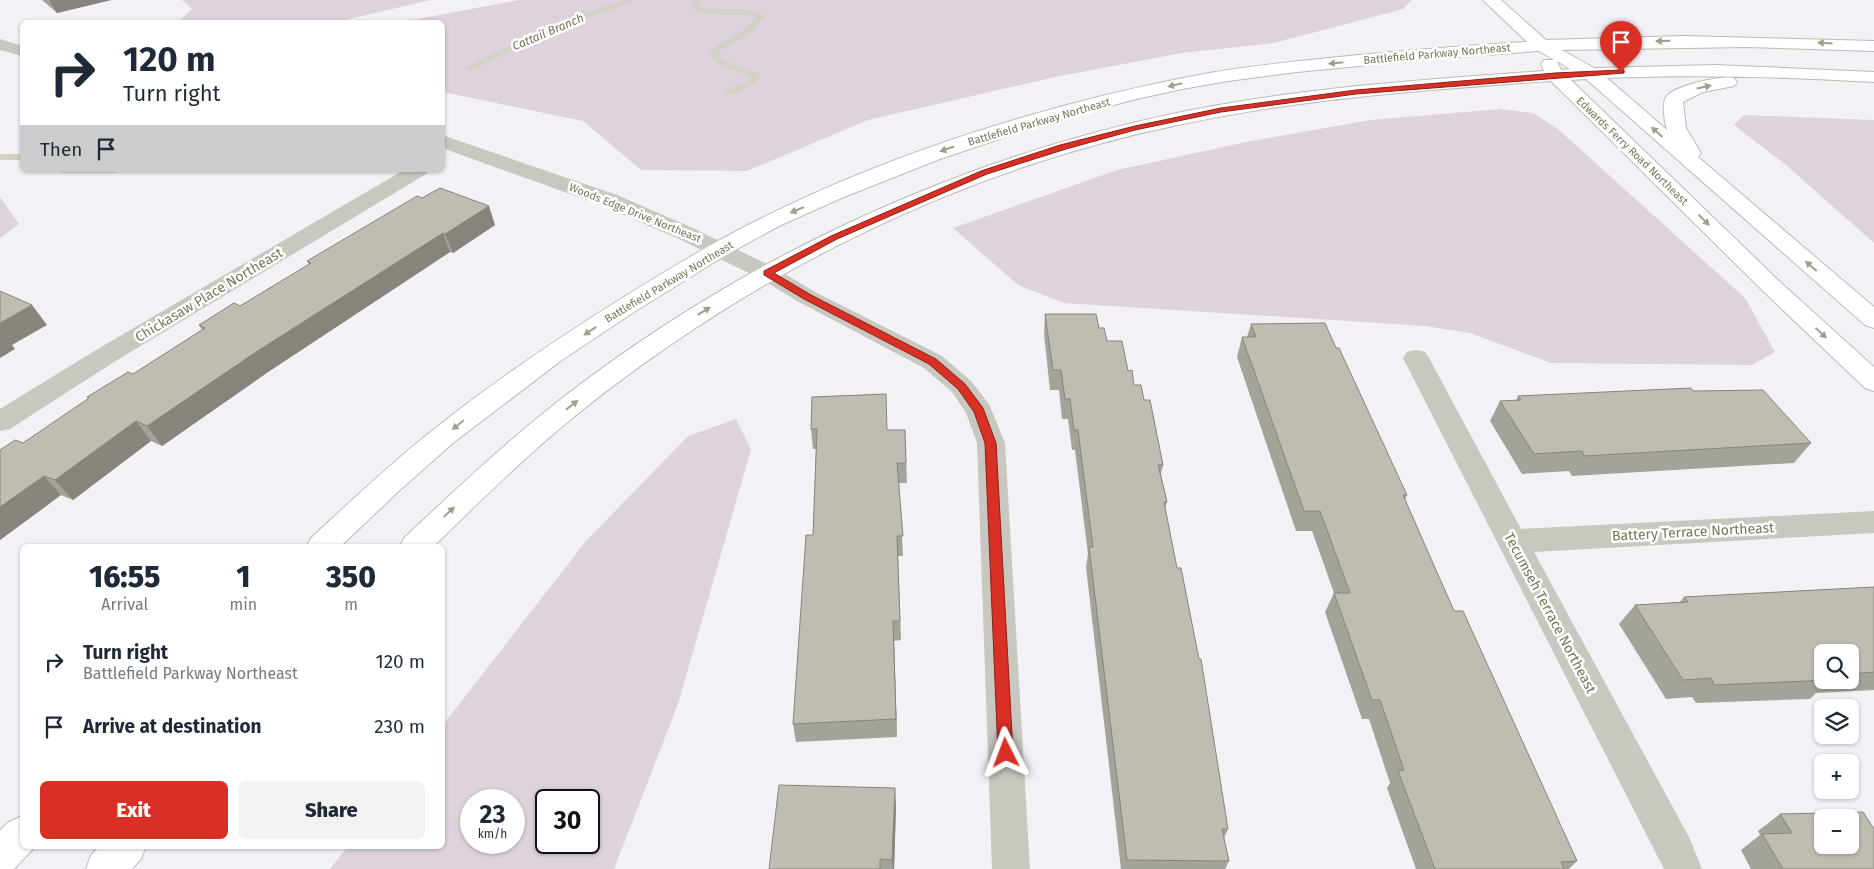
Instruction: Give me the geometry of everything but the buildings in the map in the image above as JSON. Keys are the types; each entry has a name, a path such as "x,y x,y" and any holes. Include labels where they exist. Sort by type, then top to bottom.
{"main road":[{"path":"1491,0 1541,45"},
{"name":"Battlefield Parkway Northeast","path":"324,544 400,474 461,422 617,312 720,249 786,215 891,169 949,148 1087,106 1183,83 1247,73 1398,56 1541,45 1704,40 1779,41 1874,46"},
{"name":"Edwards Ferry Road Northeast","path":"1541,45 1590,73 1874,320"},
{"name":"Edwards Ferry Road Northeast","path":"1541,45 1555,75 1772,287 1874,382"},
{"path":"417,544 445,515 518,448 612,374 686,322 767,273 834,238 984,173 1063,147 1135,128 1221,110 1284,100 1356,92 1555,75 1658,71 1790,72 1874,77"},
{"path":"1719,187 1680,140 1673,118 1674,99 1698,87 1790,72"},
{"path":"0,856 20,837"},
{"path":"105,869 124,849"}],"street":[{"path":"0,44 20,49"},
{"name":"Woods Edge Drive Northeast","path":"448,148 609,200 720,249 767,273 807,297 933,362 962,387 979,411 991,443 1011,869"},
{"name":"Chickasaw Place Northeast","path":"0,422 105,356 416,172"},
{"name":"Tecumseh Terrace Northeast","path":"1416,358 1675,850 1683,869"},
{"name":"Battery Terrace Northeast","path":"1513,542 1874,522"}],"shaded area":[{"path":"182,0 431,0 345,20 180,20 192,9"},
{"path":"519,0 1412,0 1403,9 1274,43 1182,53 1055,77 868,120 747,171 641,170 583,121 445,92 445,20 412,20"},
{"path":"1501,109 1533,113 1558,129 1745,298 1775,352 1752,365 1551,363 1470,333 1425,326 1064,303 1018,285 953,228 1117,170 1246,142 1370,120"},
{"path":"1744,115 1874,120 1874,243 1786,165 1734,125"},
{"path":"0,197 19,224 0,238"},
{"path":"736,419 751,449 678,704 614,869 330,869 346,849 445,849 445,722 586,541 688,436"}],"waterway":[{"name":"Cattail Branch","path":"467,69 548,30 610,6 632,0"},
{"path":"698,0 694,7 702,10 710,12 743,12 760,16 752,28 715,50 715,58 730,67 756,76 752,82 728,93"},
{"name":"Cattail Branch","path":"0,157 20,157"}],"route":[{"path":"1006,753 991,443 979,411 962,387 933,362 807,297 790,285 767,273 834,238 984,173 1063,147 1135,128 1221,110 1284,100 1555,75 1621,72"}]}
